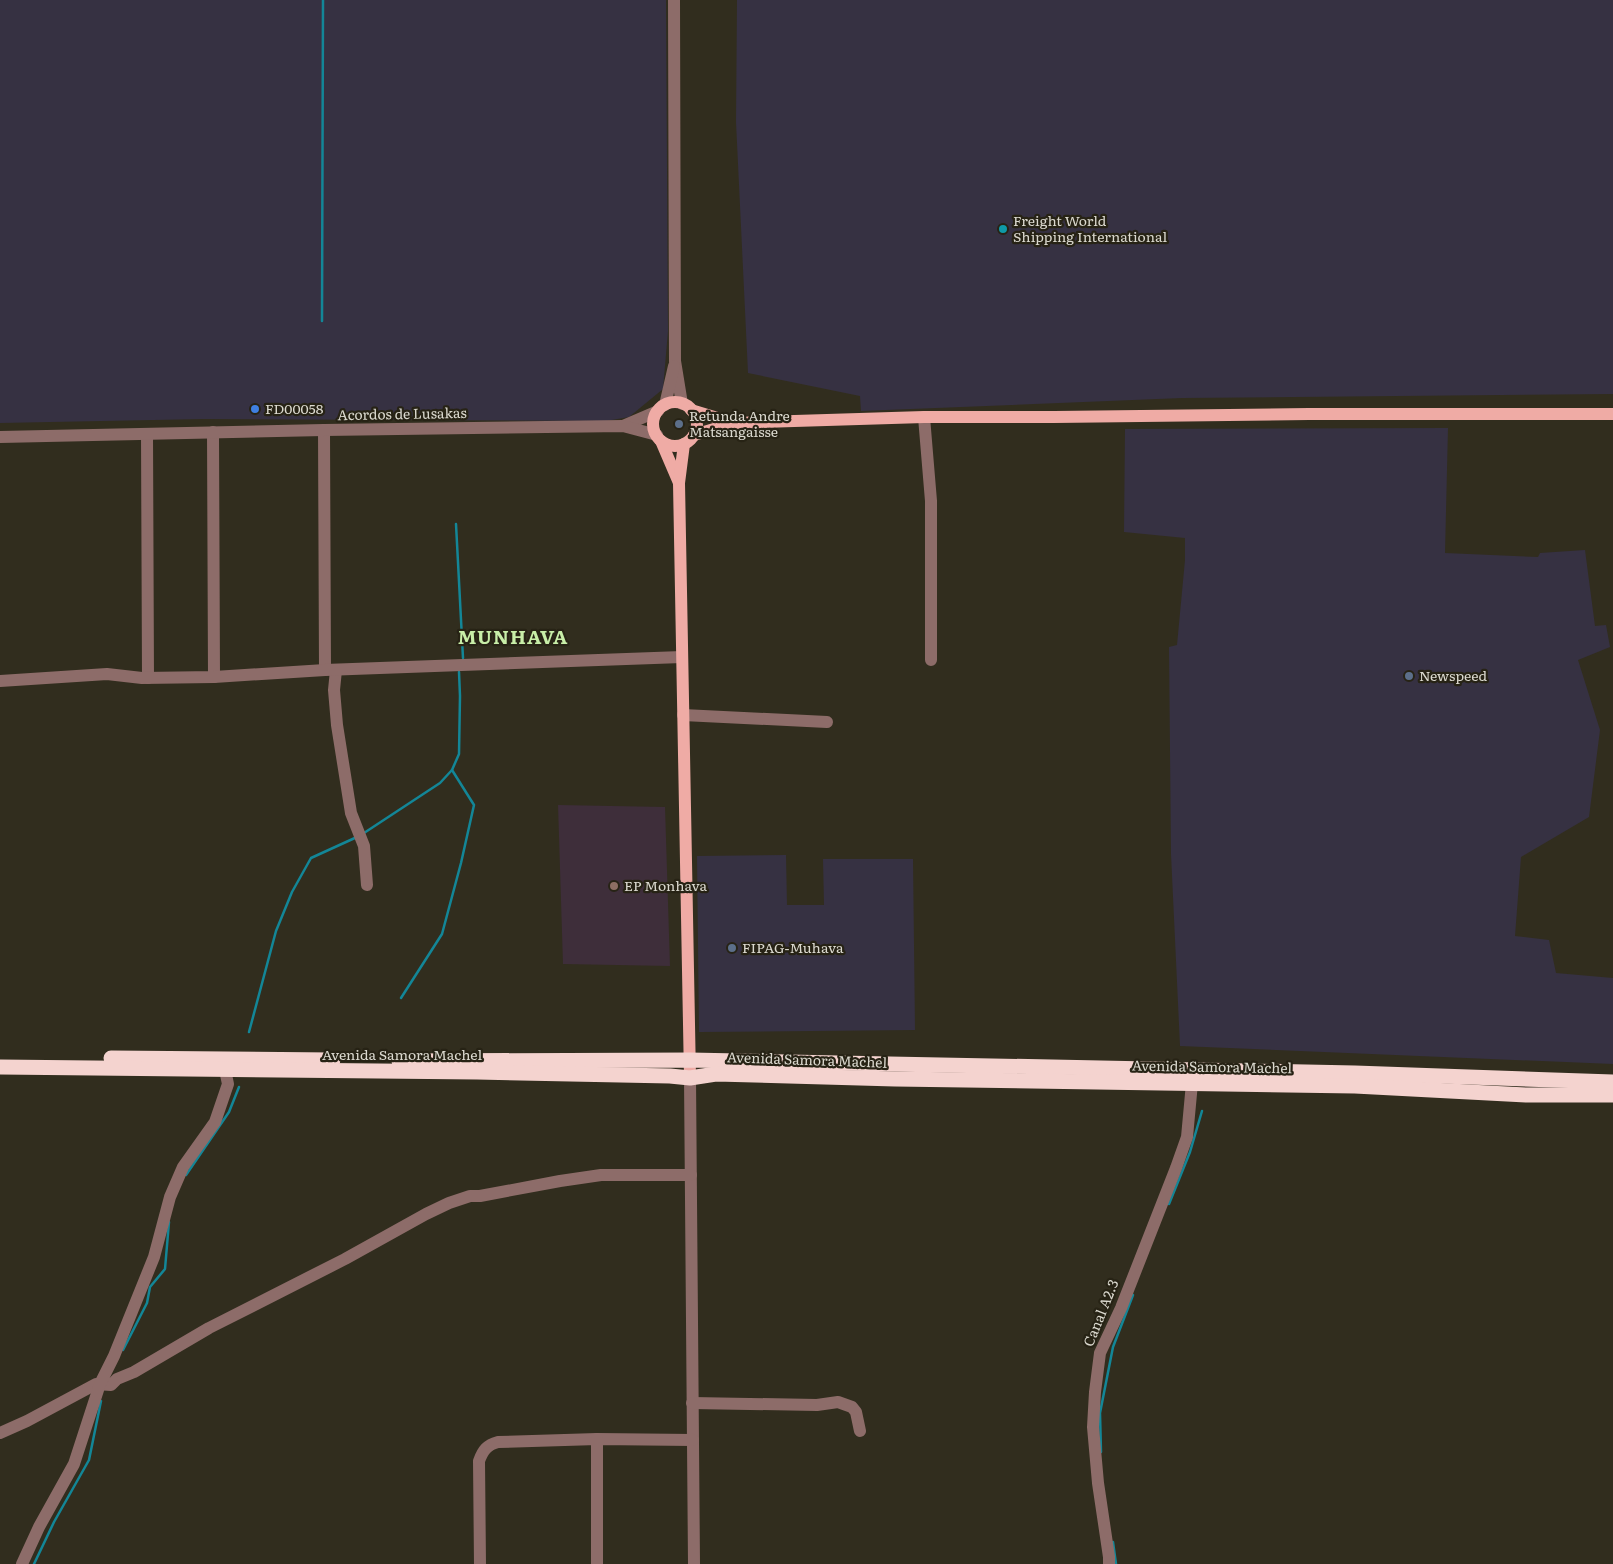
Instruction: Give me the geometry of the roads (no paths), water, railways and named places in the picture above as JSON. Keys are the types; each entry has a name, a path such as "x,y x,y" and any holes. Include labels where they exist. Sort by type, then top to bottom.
{"highway":[{"name":"Avenida Samora Machel","path":"0,1057 458,1061 690,1060 1355,1073 1613,1082"},
{"name":"Avenida Samora Machel","path":"0,1067 564,1073 690,1078 716,1074 895,1079 1355,1086 1526,1095 1613,1095"}],"main road":[{"path":"679,483 653,423 661,408 673,402 734,423"},
{"path":"687,407 696,422 694,435"},
{"path":"659,438 674,446 684,444 694,435 734,423 924,417 1054,418 1309,414 1613,414"},
{"path":"684,444 679,483 690,1078"}],"street":[{"path":"674,0 675,361 687,407"},
{"path":"624,426 661,408 675,361"},
{"path":"924,417 931,501 931,660"},
{"path":"624,426 659,438"},
{"name":"Acordos de Lusakas","path":"0,437 624,426"},
{"path":"324,430 331,670 337,726 351,813 365,851 367,885"},
{"path":"212,432 214,677"},
{"path":"147,434 148,678"},
{"path":"0,681 107,674 148,678 214,677 331,670 682,657"},
{"path":"683,715 827,722"},
{"path":"22,1564 38,1526 74,1464 154,1256 170,1197 183,1167 215,1122 228,1084 225,1070"},
{"path":"690,1078 694,1564"},
{"name":"Canal A2.3","path":"1109,1564 1093,1427 1100,1353 1121,1308 1187,1136 1192,1083"},
{"path":"0,1433 27,1421 96,1384 104,1384 449,1203 470,1196 480,1196 601,1175 691,1175"},
{"path":"692,1403 817,1405 838,1402 852,1407 856,1412 860,1431"},
{"path":"480,1564 479,1461 483,1451 489,1444 498,1442 597,1439 693,1440"},
{"path":"596,1564 597,1439"}],"waterway":[{"path":"322,321 323,0"},
{"path":"456,524 463,658"},
{"path":"364,833 440,783 452,770 459,754 459,672"},
{"path":"401,998 442,934 474,805 452,770"},
{"path":"249,1032 276,931 292,892 311,858 357,837"},
{"path":"186,1175 229,1112 239,1087"},
{"path":"1169,1204 1190,1152 1202,1111"},
{"path":"123,1350 147,1303 150,1287 165,1269 169,1222"},
{"path":"1101,1452 1100,1413 1113,1347 1133,1295"},
{"path":"34,1564 54,1522 89,1460 101,1401"},
{"path":"1113,1542 1116,1564"}],"place":[{"name":"Freight World Shipping International","path":"1003,229"},
{"name":"FD00058","path":"255,409"},
{"name":"Retunda Andre Matsangaisse","path":"679,424"},
{"name":"Newspeed","path":"1409,676"},
{"name":"EP Monhava","path":"614,886"},
{"name":"FIPAG-Muhava","path":"732,948"}],"district":[{"name":"MUNHAVA","path":"513,637"}]}
